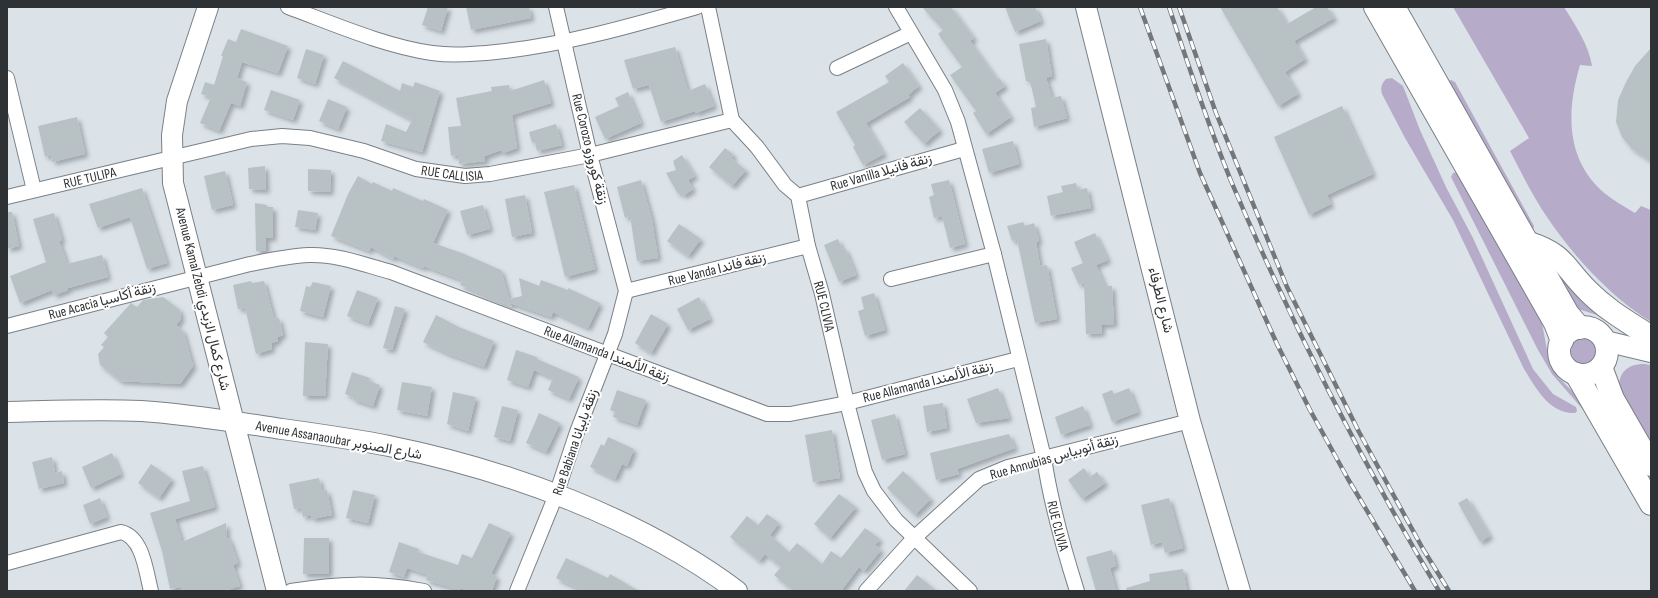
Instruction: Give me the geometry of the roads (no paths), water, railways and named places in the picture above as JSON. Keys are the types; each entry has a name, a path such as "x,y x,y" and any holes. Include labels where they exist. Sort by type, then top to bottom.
{"highway":[{"path":"1375,7 1555,323 1562,341"},
{"path":"1394,7 1568,314 1580,328"},
{"path":"1528,243 1557,255 1588,292 1620,318 1651,337"},
{"path":"1576,374 1589,374 1601,367 1606,355 1605,341 1596,331 1590,328 1580,328 1570,331 1562,341 1560,347 1561,360 1565,366 1576,374 1651,504"},
{"path":"1601,367 1616,404 1651,465"}],"street":[{"name":"Avenue Kamal Zebdi شارع كمال الزبدي","path":"208,7 177,101 172,135 173,183 278,591"},
{"path":"288,7 402,46 433,53 478,54 530,49 697,7"},
{"name":"Rue Corozo زنقة كوروزو","path":"556,7 590,155 626,291"},
{"path":"708,7 732,120 757,147 785,185 798,196"},
{"name":"RUE CLIVIA","path":"896,7 945,90 958,122 964,149 994,254 1018,359 1044,458 1056,522 1077,591"},
{"name":"شارع الطرفاء","path":"1086,7 1190,421 1240,591"},
{"path":"837,68 911,33"},
{"path":"7,78 34,190"},
{"name":"RUE CALLISIA","path":"172,157 251,139 282,136 310,138 333,142 416,169 465,176 490,174 590,155 732,120"},
{"name":"Rue Vanilla زنقة فانيلا","path":"798,196 964,149"},
{"name":"RUE TULIPA","path":"7,197 172,157"},
{"name":"RUE CLIVIA","path":"798,196 808,246 822,294 847,403 865,472 874,491 896,520 970,591"},
{"name":"Rue Vanda زنقة فاندا","path":"626,291 808,246"},
{"path":"890,279 994,254"},
{"name":"Rue Allamanda زنقة الألمندا","path":"198,276 288,257 311,255 336,258 391,272 767,414 790,414 847,403 1018,359"},
{"name":"Rue Acacia زنقة أكاسيا","path":"7,326 198,276"},
{"name":"Rue Babiana زنقة بابيانا","path":"517,591 556,495 577,432 615,334 626,291"},
{"path":"1605,341 1651,352"},
{"name":"Avenue Assanaoubar شارع الصنوبر","path":"7,412 72,410 143,412 234,422 389,446 528,484 607,516 649,537 695,563 737,591"},
{"name":"Rue Annubias زنقة أنوبياس","path":"866,591 914,538 979,479 1008,467 1190,421"},
{"path":"7,563 121,532 128,534 138,544 151,591"},
{"path":"291,591 329,584 364,584 405,587 424,591"}],"railway":[{"path":"1140,7 1200,173 1277,344 1310,410 1348,479 1415,591"},
{"path":"1169,7 1198,94 1231,181 1302,338 1354,440 1439,591"},
{"path":"1179,7 1216,113 1287,287 1359,432 1423,549 1449,591"}]}
